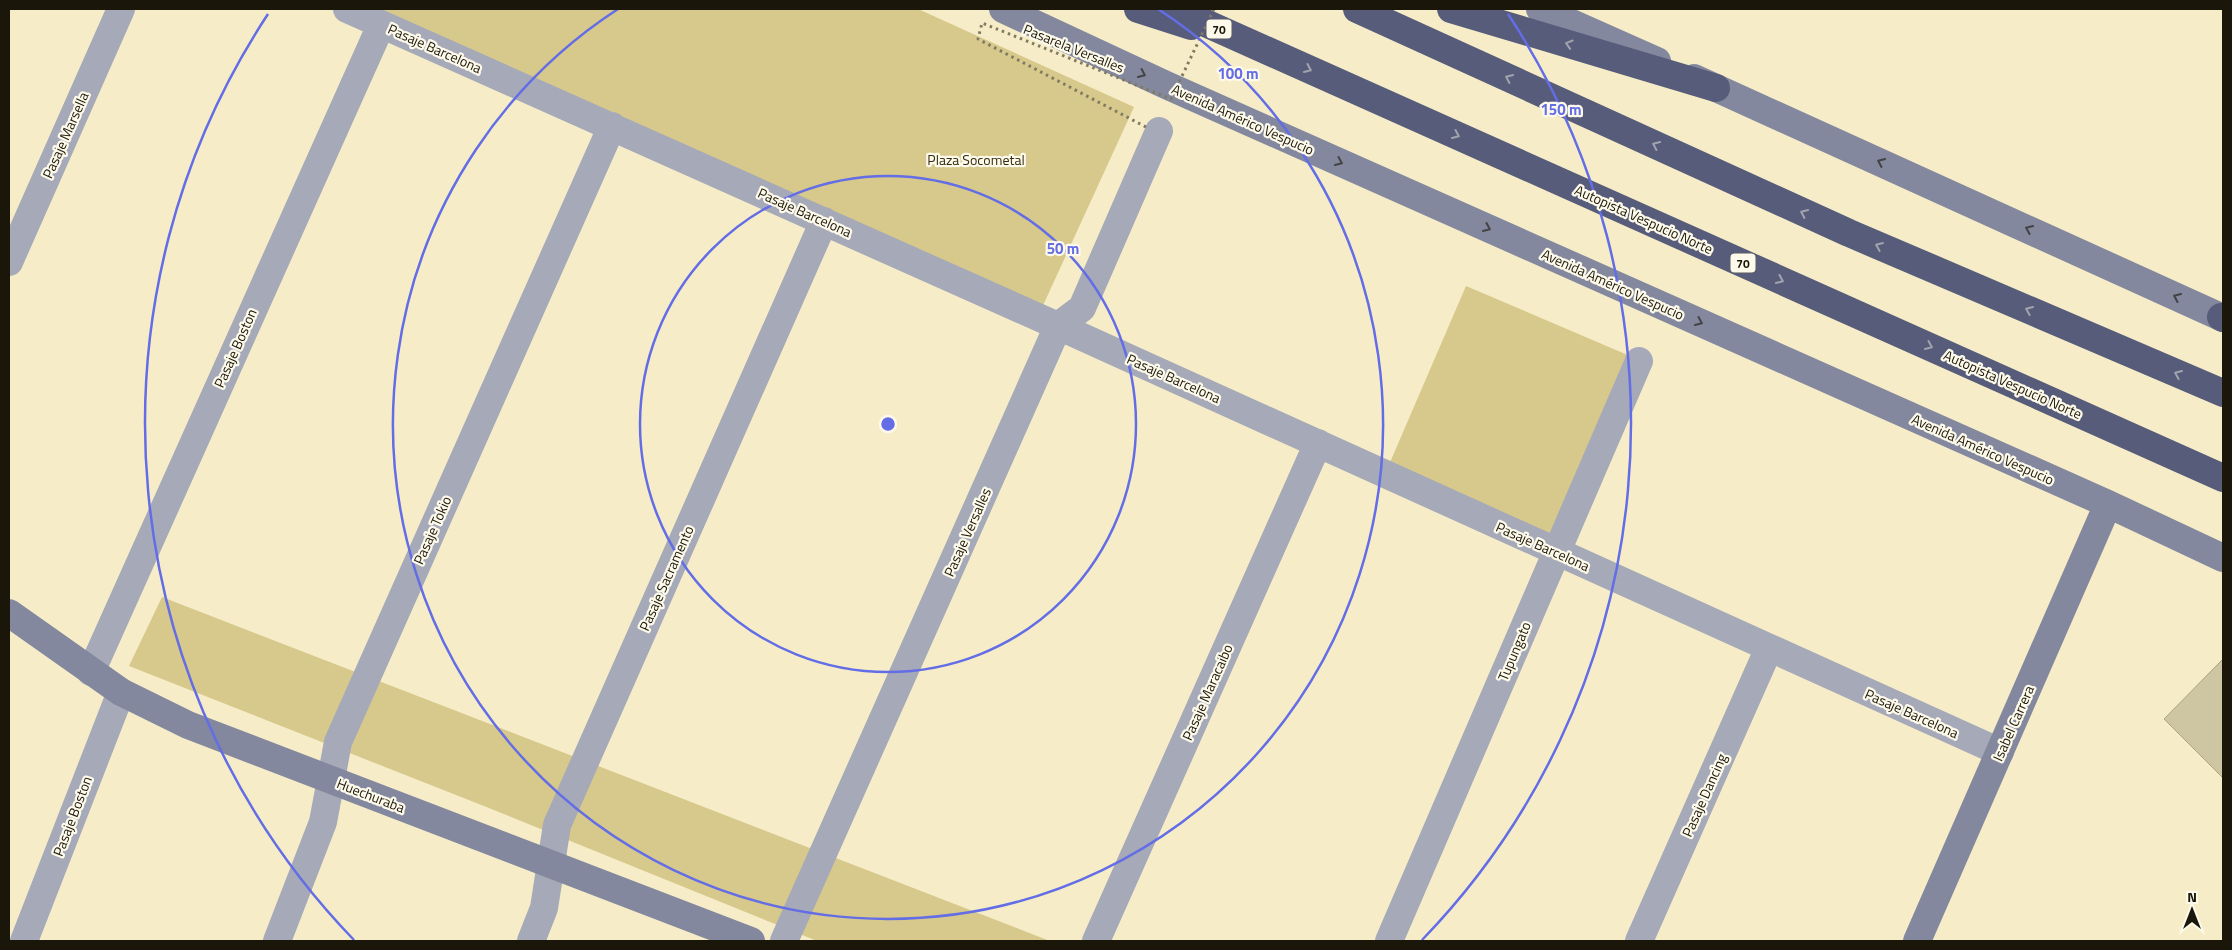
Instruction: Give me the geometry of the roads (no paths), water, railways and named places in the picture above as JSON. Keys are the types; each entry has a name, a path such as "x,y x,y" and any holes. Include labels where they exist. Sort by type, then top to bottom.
{"highway":[{"path":"1138,9 1264,49"},
{"name":"Autopista Vespucio Norte","path":"1174,9 2223,478"},
{"path":"1357,9 1849,233 2223,393"},
{"path":"1451,9 1716,88"}],"main road":[{"name":"Avenida Américo Vespucio","path":"1003,9 1166,85 2108,504 2223,558"},
{"path":"1540,9 2223,317"},
{"name":"Isabel Carrera","path":"1918,941 2108,504"},
{"name":"Huechuraba","path":"9,613 120,692 188,725 751,941"}],"street":[{"name":"Pasaje Marsella","path":"9,262 121,9"},
{"name":"Pasaje Barcelona","path":"346,9 1058,326 2000,752"},
{"name":"Pasaje Boston","path":"90,672 381,24"},
{"name":"Pasaje Tokio","path":"277,941 323,822 338,742 612,126"},
{"name":"Pasaje Versalles","path":"784,941 1058,326 1082,308 1153,129"},
{"name":"Pasaje Sacramento","path":"531,941 544,908 557,825 824,221"},
{"name":"Tupungato","path":"1389,941 1639,361"},
{"name":"Pasaje Maracaibo","path":"1096,941 1318,444"},
{"name":"Pasaje Dancing","path":"1639,941 1769,648"},
{"name":"Pasaje Boston","path":"24,941 120,692"}],"park label":[{"name":"Plaza Socometal","path":"976,159"}]}
